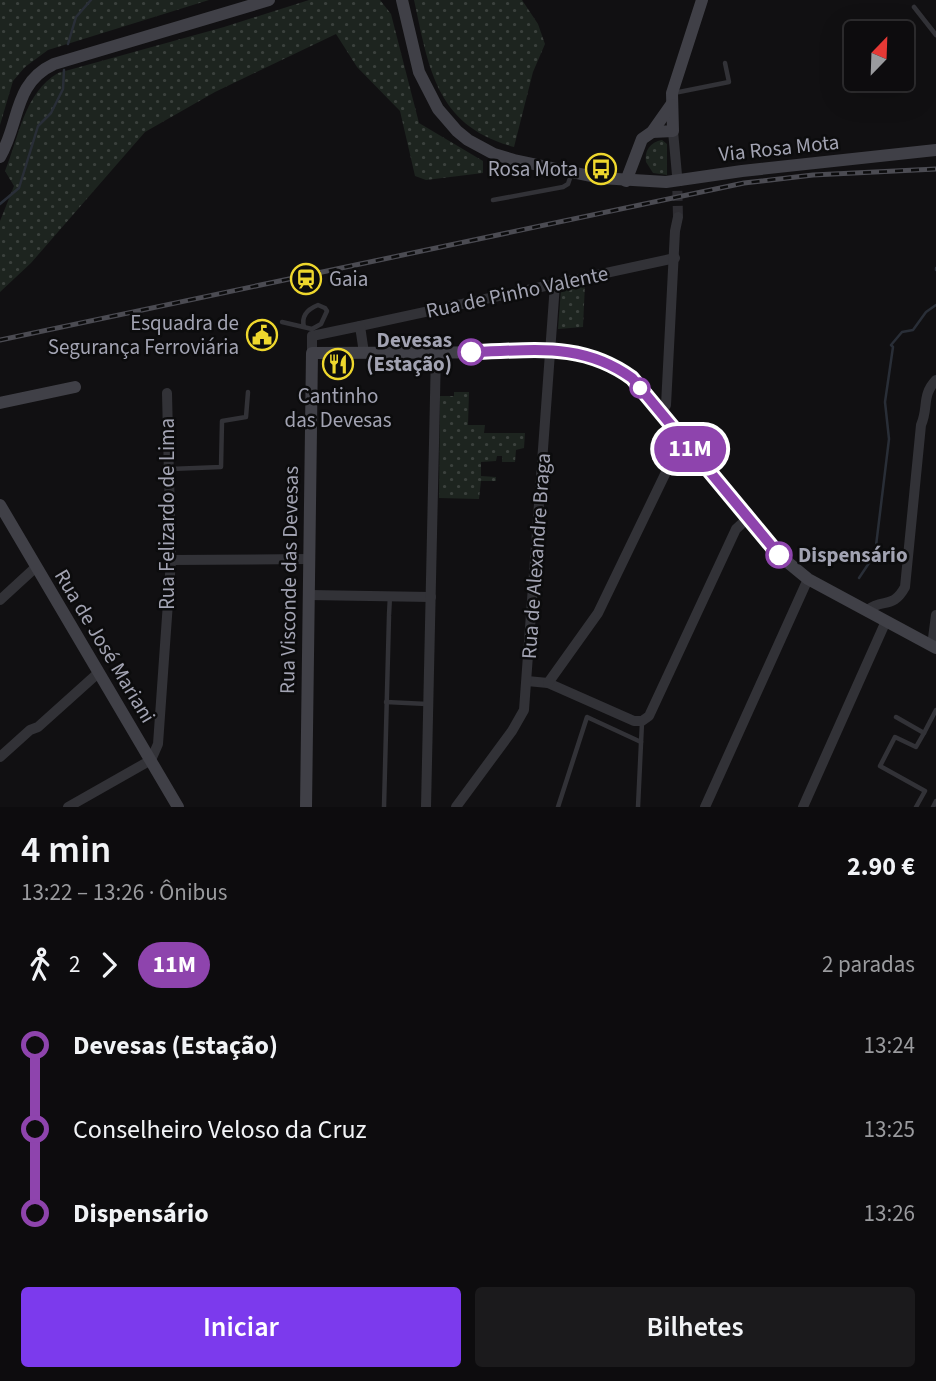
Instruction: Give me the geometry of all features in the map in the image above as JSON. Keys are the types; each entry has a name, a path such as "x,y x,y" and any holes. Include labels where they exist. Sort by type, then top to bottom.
{"main road":[{"path":"0,157 26,89 44,69 269,0"},
{"name":"Via Rosa Mota","path":"402,0 422,79 438,108 457,131 474,144 500,156 572,173 626,181 666,182 742,170 936,150"},
{"path":"626,181 642,139 652,132 671,99 702,0"},
{"path":"652,132 673,131 671,99"},
{"path":"637,152 645,182"},
{"path":"312,353 550,351 572,352 612,364 632,378 774,551 808,579 934,647"},
{"name":"Rua Visconde das Devesas","path":"306,807 312,353"},
{"path":"0,403 75,387"},
{"name":"Rua de José Mariani","path":"0,505 97,674 178,807"}],"street":[{"path":"673,131 677,175"},
{"path":"661,413 666,405 675,231 678,217"},
{"name":"Rua de Pinho Valente","path":"312,332 360,326 675,258"},
{"name":"Rua de Alexandre Braga","path":"456,807 512,731 524,710 555,284"},
{"path":"360,326 363,353"},
{"path":"312,332 312,353"},
{"path":"426,807 436,352"},
{"path":"867,610 873,606 891,604 899,598 905,587 921,425 931,411 925,404 926,395 936,380"},
{"name":"Rua Felizardo de Lima","path":"151,760 158,744 171,560 167,393"},
{"path":"548,683 598,613 681,439"},
{"path":"527,681 548,683 634,721 642,721 649,716 736,529 747,519"},
{"path":"171,560 308,559"},
{"path":"0,600 36,567"},
{"path":"705,807 808,579"},
{"path":"309,595 430,597"},
{"path":"934,647 936,615"},
{"path":"804,805 886,621"},
{"path":"0,757 97,674"},
{"path":"68,807 151,760"}],"lane":[{"path":"914,7 936,35"},
{"path":"671,99 730,82 725,63"},
{"path":"493,200 563,187 568,184 572,173"},
{"path":"282,322 304,327 312,332 326,315 327,311 322,305 309,310 304,316 304,327"},
{"path":"169,469 221,467 222,421 246,417 247,392"},
{"path":"384,807 390,595"},
{"path":"386,702 428,704"},
{"path":"916,807 925,791 880,766 895,737 916,747 936,710"},
{"path":"558,807 587,717 641,741"},
{"path":"896,717 924,733"},
{"path":"638,807 642,721"},
{"path":"933,807 936,801"}],"shaded area":[{"path":"0,0 209,0 48,50 25,67 13,81 0,125"},
{"path":"309,0 380,0 391,14 419,123 483,161 483,173 426,180 415,176 400,111 357,67 336,34 215,92 145,132 31,263 0,292 0,221 14,186 5,171 30,104 47,82 58,73 224,27"},
{"path":"414,0 522,0 538,24 545,44 533,72 514,147 488,137 468,125 440,92 425,49"},
{"path":"662,140 667,144 667,175 653,173 646,162 649,148"},
{"path":"585,284 583,327 558,329 561,289"},
{"path":"454,392 469,392 468,425 485,425 484,433 525,433 524,448 516,450 515,462 502,462 502,456 497,456 496,461 481,462 481,476 496,477 496,481 481,481 479,499 439,498 440,396 454,396"}],"waterway":[{"path":"68,44 76,17 91,0"},
{"path":"0,204 19,188 38,126 51,113 63,89 64,70"},
{"path":"859,578 875,554 889,439 885,402 893,347 891,345 902,332 913,330 926,312 936,305"}],"tunnel":[{"path":"677,176 678,217"}],"railway":[{"path":"0,340 744,183 813,175 936,169"}],"bus line":[{"name":"11M","path":"471,352 572,352 612,364 632,378 779,555"}],"place":[{"name":"Rosa Mota","path":"601,169"},
{"name":"Gaia","path":"306,279"},
{"name":"Esquadra de Segurança Ferroviária","path":"262,335"},
{"name":"Devesas (Estação)","path":"471,352"},
{"name":"Cantinho das Devesas","path":"338,364"},
{"name":"Dispensário","path":"779,555"}]}
